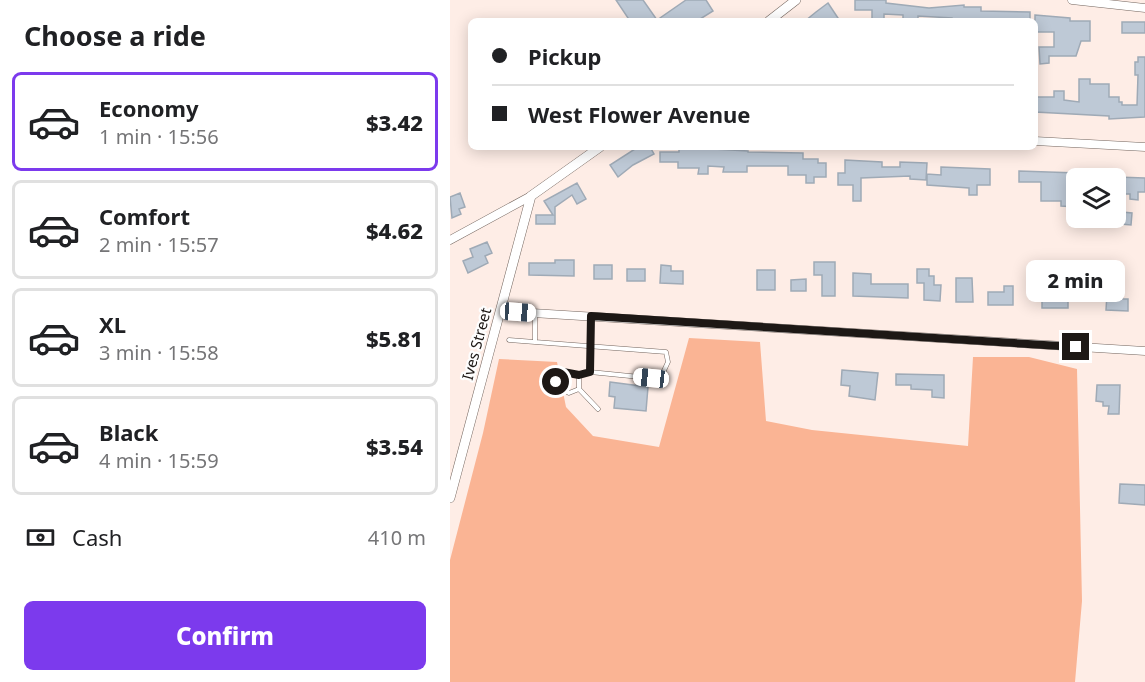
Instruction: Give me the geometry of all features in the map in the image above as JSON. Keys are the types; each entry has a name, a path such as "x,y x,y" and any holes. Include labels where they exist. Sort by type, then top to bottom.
{"street":[{"path":"773,18 796,0"},
{"path":"1072,0 1145,8"},
{"path":"1038,141 1145,147"},
{"path":"450,240 531,196 596,150"},
{"name":"Ives Street","path":"450,498 531,196"},
{"path":"501,311 1145,351"}],"lane":[{"path":"535,313 535,342"},
{"path":"590,372 591,316"},
{"path":"509,340 666,352 668,362 661,377 590,372 579,375 563,372 557,376 556,382 560,388 569,393 579,389"},
{"path":"579,375 579,389 598,409"}],"shaded area":[{"path":"689,338 760,342 766,421 812,430 968,446 973,357 1029,357 1077,369 1082,601 1075,682 450,682 450,560 483,433 499,359 557,362 566,407 593,436 659,447"}],"building":[{"path":"616,0 643,0 656,18 628,18"},
{"path":"686,0 706,0 713,11 702,18 660,18"},
{"path":"855,0 886,0 886,3 929,8 964,5 964,7 981,7 981,11 1030,12 1030,18 918,16 918,18 903,18 903,15 884,14 884,18 872,18 872,10 855,10"},
{"path":"828,3 838,18 809,18"},
{"path":"1035,15 1070,18 1070,21 1090,21 1090,41 1081,41 1076,56 1049,56 1049,63 1040,64 1039,47 1054,47 1054,32 1038,32 1038,18 1035,18"},
{"path":"1122,22 1145,22 1145,33 1122,33"},
{"path":"1138,57 1145,57 1145,117 1109,119 1109,116 1038,112 1038,97 1054,97 1054,91 1064,91 1064,100 1079,102 1079,79 1090,79 1090,84 1109,84 1109,97 1119,97 1122,105 1137,105 1138,75 1135,75 1135,62 1138,62"},
{"path":"633,150 652,150 654,154 633,165 618,177 610,165"},
{"path":"679,150 731,150 803,153 803,159 818,159 818,163 826,163 826,177 814,177 814,183 806,183 806,175 788,175 788,166 747,166 747,172 723,172 724,167 708,166 708,174 698,174 699,168 678,168 678,162 660,162 660,152 679,152"},
{"path":"845,160 882,162 882,167 900,167 900,162 927,163 926,180 910,179 910,176 861,178 861,201 853,201 853,185 838,185 838,173 845,173"},
{"path":"941,167 990,169 990,185 977,185 977,195 969,195 969,188 927,185 927,174 941,175"},
{"path":"1019,171 1066,173 1066,206 1061,206 1061,201 1041,201 1041,182 1019,182"},
{"path":"1126,177 1145,178 1145,192 1138,192 1138,200 1130,199 1130,194 1126,194"},
{"path":"577,183 586,199 577,204 572,195 555,207 555,224 536,224 536,215 553,215 544,201"},
{"path":"460,193 465,207 459,209 461,214 452,218 450,197"},
{"path":"1126,212 1132,213 1131,225 1126,224"},
{"path":"487,242 492,253 485,256 488,263 468,273 463,261 473,257 470,249"},
{"path":"555,260 574,260 574,276 529,275 529,263 555,263"},
{"path":"814,262 835,262 835,296 822,296 822,275 814,275"},
{"path":"594,265 612,265 612,279 594,279"},
{"path":"661,265 671,266 671,271 683,271 683,284 660,283"},
{"path":"627,269 645,269 645,281 627,281"},
{"path":"917,269 929,269 929,276 934,276 934,285 941,285 940,301 924,300 924,283 917,283"},
{"path":"757,270 775,270 775,290 757,290"},
{"path":"853,273 871,274 871,284 908,284 908,298 853,296"},
{"path":"956,278 972,278 973,302 956,302"},
{"path":"806,279 806,291 791,291 791,280"},
{"path":"1004,286 1013,286 1013,305 988,305 988,292 1004,292"},
{"path":"1042,292 1068,293 1068,308 1042,308"},
{"path":"1107,294 1123,295 1122,299 1128,299 1128,311 1106,310"},
{"path":"842,370 878,373 875,400 849,396 850,386 841,385"},
{"path":"896,374 944,375 944,398 932,397 932,390 911,389 911,385 896,385"},
{"path":"610,382 648,387 646,411 614,408 615,397 609,396"},
{"path":"1097,385 1120,385 1119,414 1108,414 1109,406 1103,406 1103,402 1096,401"},
{"path":"1120,484 1145,485 1145,505 1119,503"}],"route":[{"path":"556,382 557,376 563,372 579,375 590,372 591,316 1076,347"}]}
